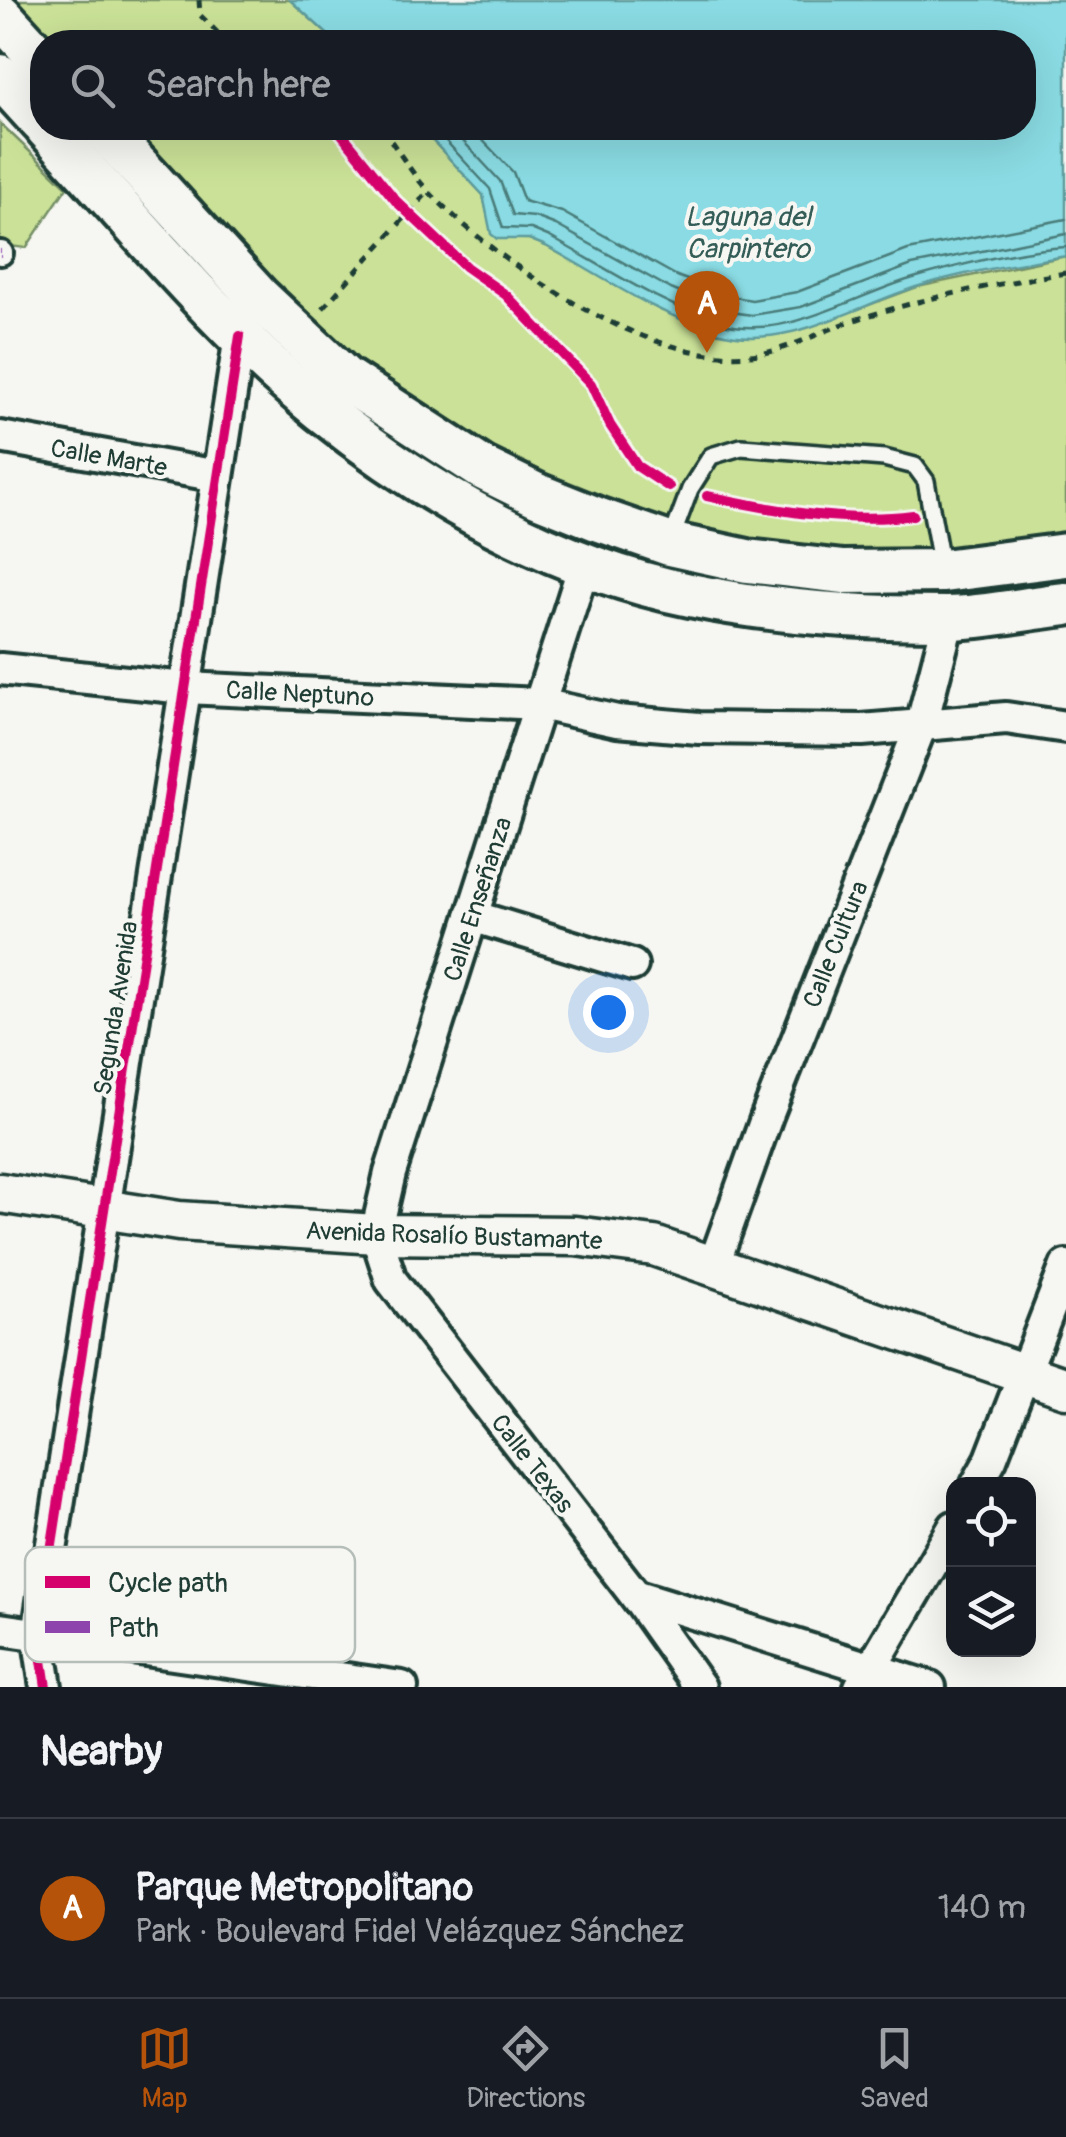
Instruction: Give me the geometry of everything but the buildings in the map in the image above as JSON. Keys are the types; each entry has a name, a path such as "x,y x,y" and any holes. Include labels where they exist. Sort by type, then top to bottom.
{"main road":[{"path":"0,14 30,48"},
{"path":"0,76 30,109"},
{"path":"59,140 240,336 320,408 405,473 484,518 584,565 689,595 802,611 949,618 1066,604"},
{"path":"114,140 258,297 344,378 482,468 597,520 669,544 747,561 843,572 943,571 1066,555"}],"street":[{"name":"Segunda Avenida","path":"52,1547 240,336"},
{"name":"Calle Marte","path":"0,437 218,476"},
{"name":"Calle Enseñanza","path":"376,1234 390,1173 584,565"},
{"name":"Calle Cultura","path":"713,1267 767,1116 922,723 949,618"},
{"name":"Calle Neptuno","path":"0,668 184,688 540,704 617,721 699,728 862,730 1006,718 1066,727"},
{"path":"472,916 632,965"},
{"name":"Avenida Rosalío Bustamante","path":"0,1193 179,1221 376,1234 574,1236 654,1246 1066,1388"},
{"name":"Calle Texas","path":"376,1234 392,1280 635,1596 700,1687"},
{"path":"981,1477 992,1460 1066,1266"},
{"path":"867,1677 946,1540"},
{"path":"635,1596 867,1677 930,1687"},
{"path":"0,1629 25,1632"},
{"name":"Segunda Avenida","path":"42,1662 46,1687"},
{"path":"230,1662 402,1687"}],"lane":[{"path":"669,544 690,489 711,456 741,447 884,458 915,466 926,481 943,571"}],"path":[{"path":"199,0 200,16 215,30"},
{"path":"391,140 428,192 472,232 574,303 624,330 724,356 771,352 852,320 958,290 1066,273"},
{"path":"299,334 428,192"},
{"path":"396,201 419,224"}],"green space":[{"path":"13,0 290,0 323,30 41,30"},
{"path":"0,123 67,187 26,248 0,245"},
{"path":"142,140 432,140 483,195 492,234 497,238 529,239 546,246 660,310 719,333 807,328 917,287 1066,256 1066,536 950,554 847,553 691,529 551,482 488,447 365,368 278,286"}],"water":[{"name":"Laguna del Carpintero","path":"290,0 1066,0 1066,256 934,282 793,332 742,337 694,325 529,239 497,239 491,234 483,195 432,140 1036,140 1036,30 323,30"}],"cycle path":[{"path":"347,140 396,201 466,267 506,295 591,384 610,425 637,466 669,487"},
{"path":"52,1547 240,336"},
{"path":"707,496 836,517 913,515"},
{"path":"42,1662 46,1687"}],"place":[{"name":"Parque Metropolitano","path":"707,353"}]}
